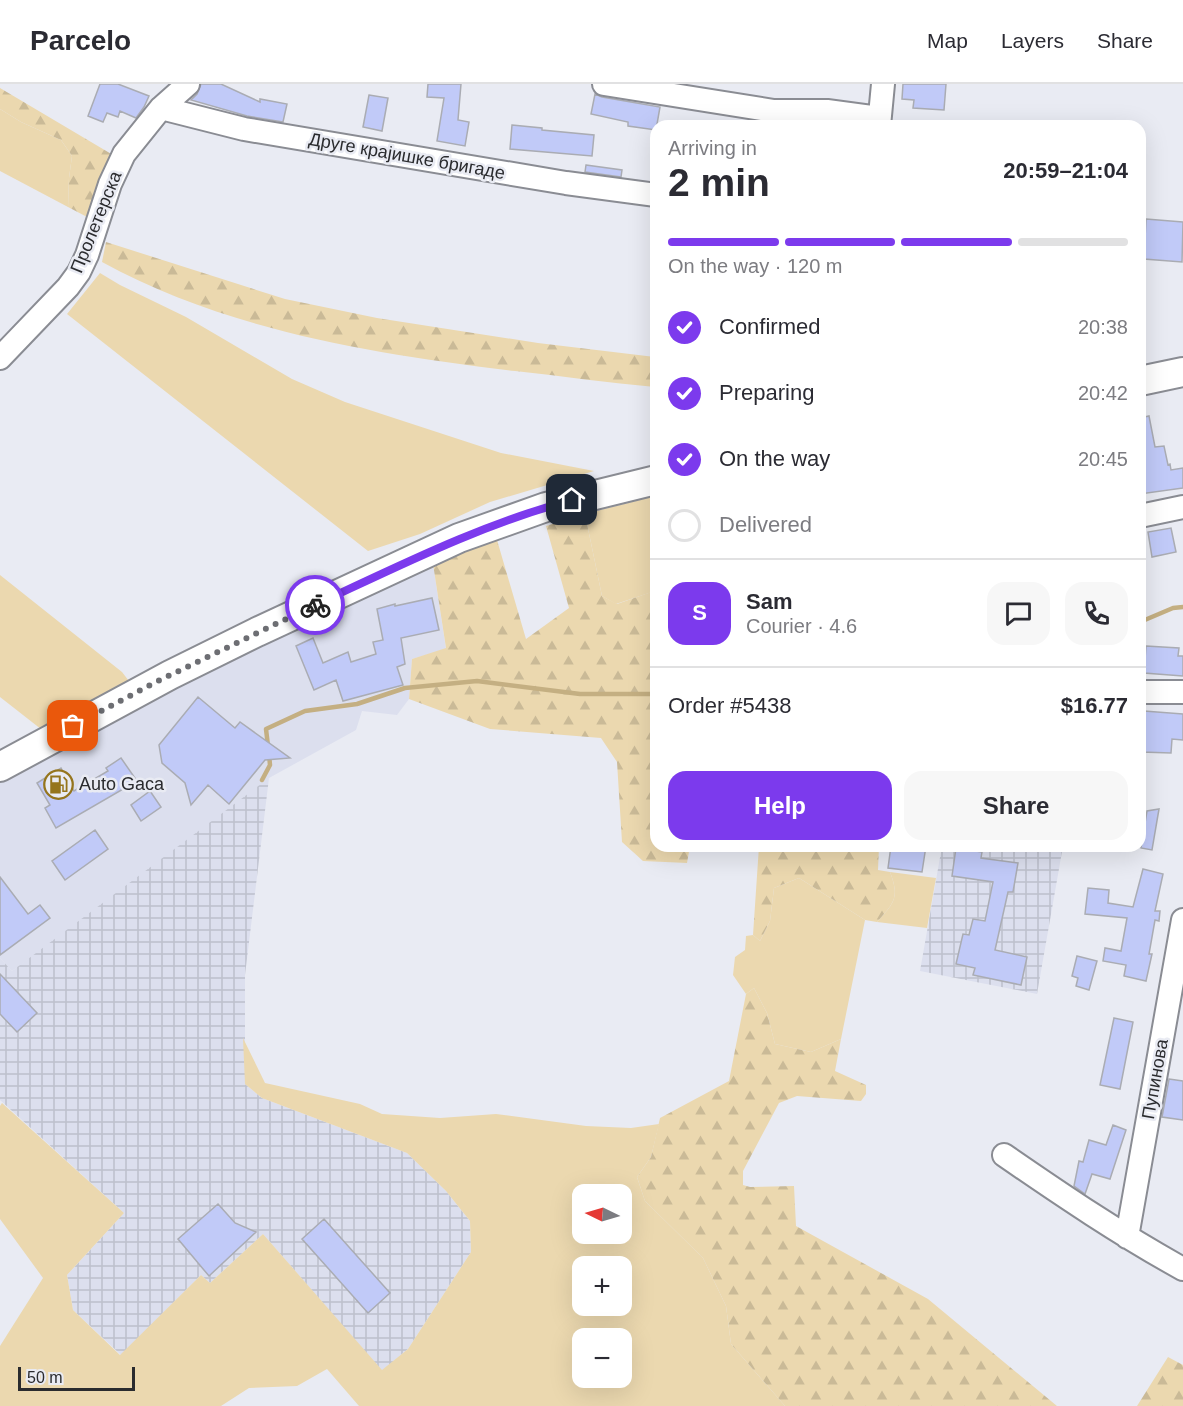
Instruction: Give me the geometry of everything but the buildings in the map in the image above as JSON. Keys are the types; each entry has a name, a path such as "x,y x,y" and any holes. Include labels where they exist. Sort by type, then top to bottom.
{"main road":[{"path":"1146,380 1183,372"},
{"path":"0,767 161,679 459,538 546,507 650,481"}],"street":[{"name":"Пролетерска","path":"0,358 68,287 79,272 110,184 124,154 161,108 188,84"},
{"path":"604,84 774,111 827,111 870,120"},
{"path":"879,120 883,84"},
{"name":"Друге крајишке бригаде","path":"161,108 244,129 566,183 650,194"},
{"path":"1146,515 1183,507"},
{"path":"1146,692 1183,692"},
{"name":"Пупинова","path":"1127,1237 1183,920"},
{"path":"1004,1155 1127,1237 1183,1269"}],"shaded area":[{"path":"433,564 446,649 412,659 409,699 397,715 362,711 356,730 269,778 209,830 12,971 0,958 0,777 120,708"},
{"path":"269,778 245,975 245,1084 262,1098 407,1153 446,1191 470,1221 471,1252 408,1349 382,1371 263,1234 210,1283 201,1275 121,1355 73,1310 67,1275 124,1213 0,1100 0,958 12,971"},
{"path":"941,852 1062,852 1037,994 920,971"}],"green space":[{"path":"0,88 113,155 89,218 68,207 72,156 61,140 21,122 0,109"},
{"path":"0,109 21,122 61,140 72,156 68,207 0,171"},
{"path":"106,242 285,299 377,318 538,343 650,356 650,387 462,364 303,336 200,306 150,286 102,262"},
{"path":"100,273 186,317 292,379 345,402 501,453 594,471 490,502 420,534 368,551 67,314"},
{"path":"650,497 650,593 616,604 602,596 585,514"},
{"path":"585,514 602,596 617,604 650,592 650,852 689,852 687,863 643,861 622,842 617,762 601,738 490,729 409,699 412,659 446,648 433,564 497,540 526,639 569,608 546,526"},
{"path":"0,575 122,672 132,685 46,733 0,697"},
{"path":"759,852 879,852 878,870 890,872 895,888 894,900 877,922 865,920 799,878 774,888 770,921 760,941 753,935"},
{"path":"890,872 936,878 927,928 877,922 894,900 895,888"},
{"path":"799,878 865,920 841,1039 811,1052 775,1044 767,1013 754,988 746,994 733,975 735,957 745,950 746,936 753,935 760,941 770,921 774,888"},
{"path":"754,988 767,1013 775,1044 811,1052 841,1039 835,1071 866,1085 866,1094 861,1101 797,1096 779,1103 743,1171 743,1185 750,1187 794,1186 796,1226 928,1299 1057,1406 785,1406 731,1344 726,1306 703,1258 645,1201 637,1177 651,1157 660,1118 729,1081 746,994"},
{"path":"243,1038 265,1083 360,1104 382,1114 440,1118 496,1114 586,1126 631,1128 659,1124 651,1157 637,1177 645,1201 703,1258 726,1306 731,1344 785,1406 359,1406 327,1369 297,1386 249,1388 221,1406 0,1406 0,1346 43,1278 0,1219 0,1106 2,1103 124,1213 67,1275 73,1310 120,1355 201,1275 210,1283 263,1234 382,1370 408,1349 471,1252 470,1221 446,1191 407,1153 262,1098 245,1084"},
{"path":"1168,1357 1183,1365 1183,1406 1137,1406"}],"waterway":[{"path":"1146,619 1173,608 1183,607"},
{"path":"268,746 266,729 305,711 357,704 405,688 477,681 580,694 650,694"},
{"path":"262,780 270,765 269,754"}],"way so far":[{"path":"73,726 129,695 315,605"}],"place":[{"name":"Auto Gaca","path":"58,784"}],"route":[{"path":"315,605 459,538 572,500"}]}
